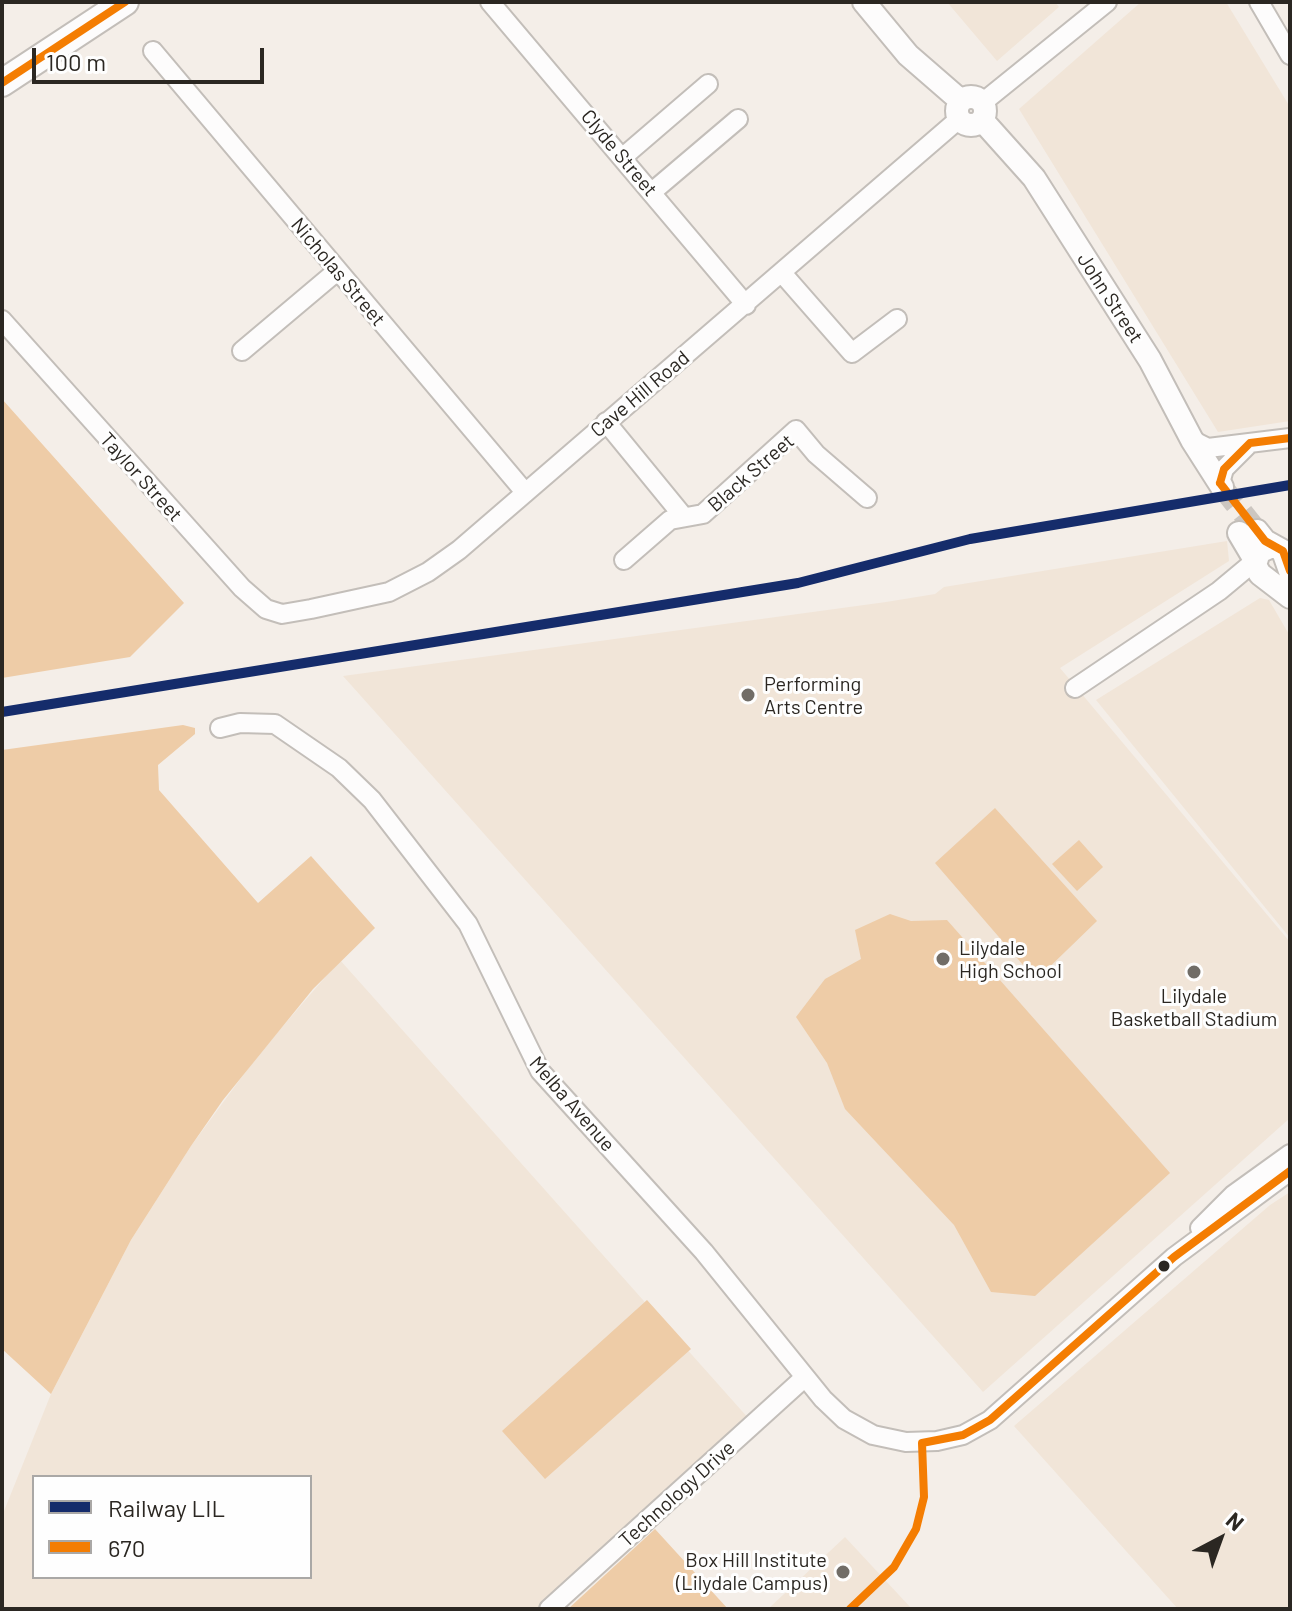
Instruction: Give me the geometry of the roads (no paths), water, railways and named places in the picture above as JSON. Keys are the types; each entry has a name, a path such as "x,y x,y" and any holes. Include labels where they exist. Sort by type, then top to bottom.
{"highway":[{"path":"2,83 125,2"}],"main road":[{"name":"John Street","path":"864,2 908,55 971,111 1034,178 1150,360 1218,486"},
{"path":"1269,556 1290,597"}],"street":[{"name":"Clyde Street","path":"490,2 746,305"},
{"name":"Cave Hill Road","path":"292,613 389,592 428,572 468,543 524,491 971,111 1107,2"},
{"path":"1259,2 1290,55"},
{"name":"Nicholas Street","path":"153,51 524,491"},
{"path":"623,157 708,84"},
{"path":"652,192 738,119"},
{"path":"242,351 337,271"},
{"path":"782,273 852,353 897,319"},
{"name":"Taylor Street","path":"2,320 242,588 266,609 282,614 292,613"},
{"path":"606,422 683,516"},
{"name":"Black Street","path":"624,560 670,520 703,514 796,430 816,454 867,498"},
{"path":"1192,440 1208,448 1290,438"},
{"path":"1218,486 1224,469 1250,443"},
{"path":"1075,688 1269,556"},
{"name":"Melba Avenue","path":"220,728 240,723 275,724 339,768 372,800 468,924 540,1071 704,1252 804,1378 832,1408 859,1428 887,1439 922,1443 963,1435 990,1420 1174,1257 1219,1207 1264,1181"},
{"path":"1264,1181 1290,1154"},
{"path":"1264,1181 1290,1171"},
{"name":"Technology Drive","path":"549,1609 804,1378"}],"tunnel":[{"path":"1222,487 1257,531"}],"rail line":[{"name":"LIL","path":"2,712 798,583 970,539 1290,485"}],"place":[{"name":"Performing Arts Centre","path":"748,695"},
{"name":"Lilydale High School","path":"943,959"},
{"name":"Lilydale Basketball Stadium","path":"1194,972"},
{"name":"Box Hill Institute (Lilydale Campus)","path":"843,1572"}]}
